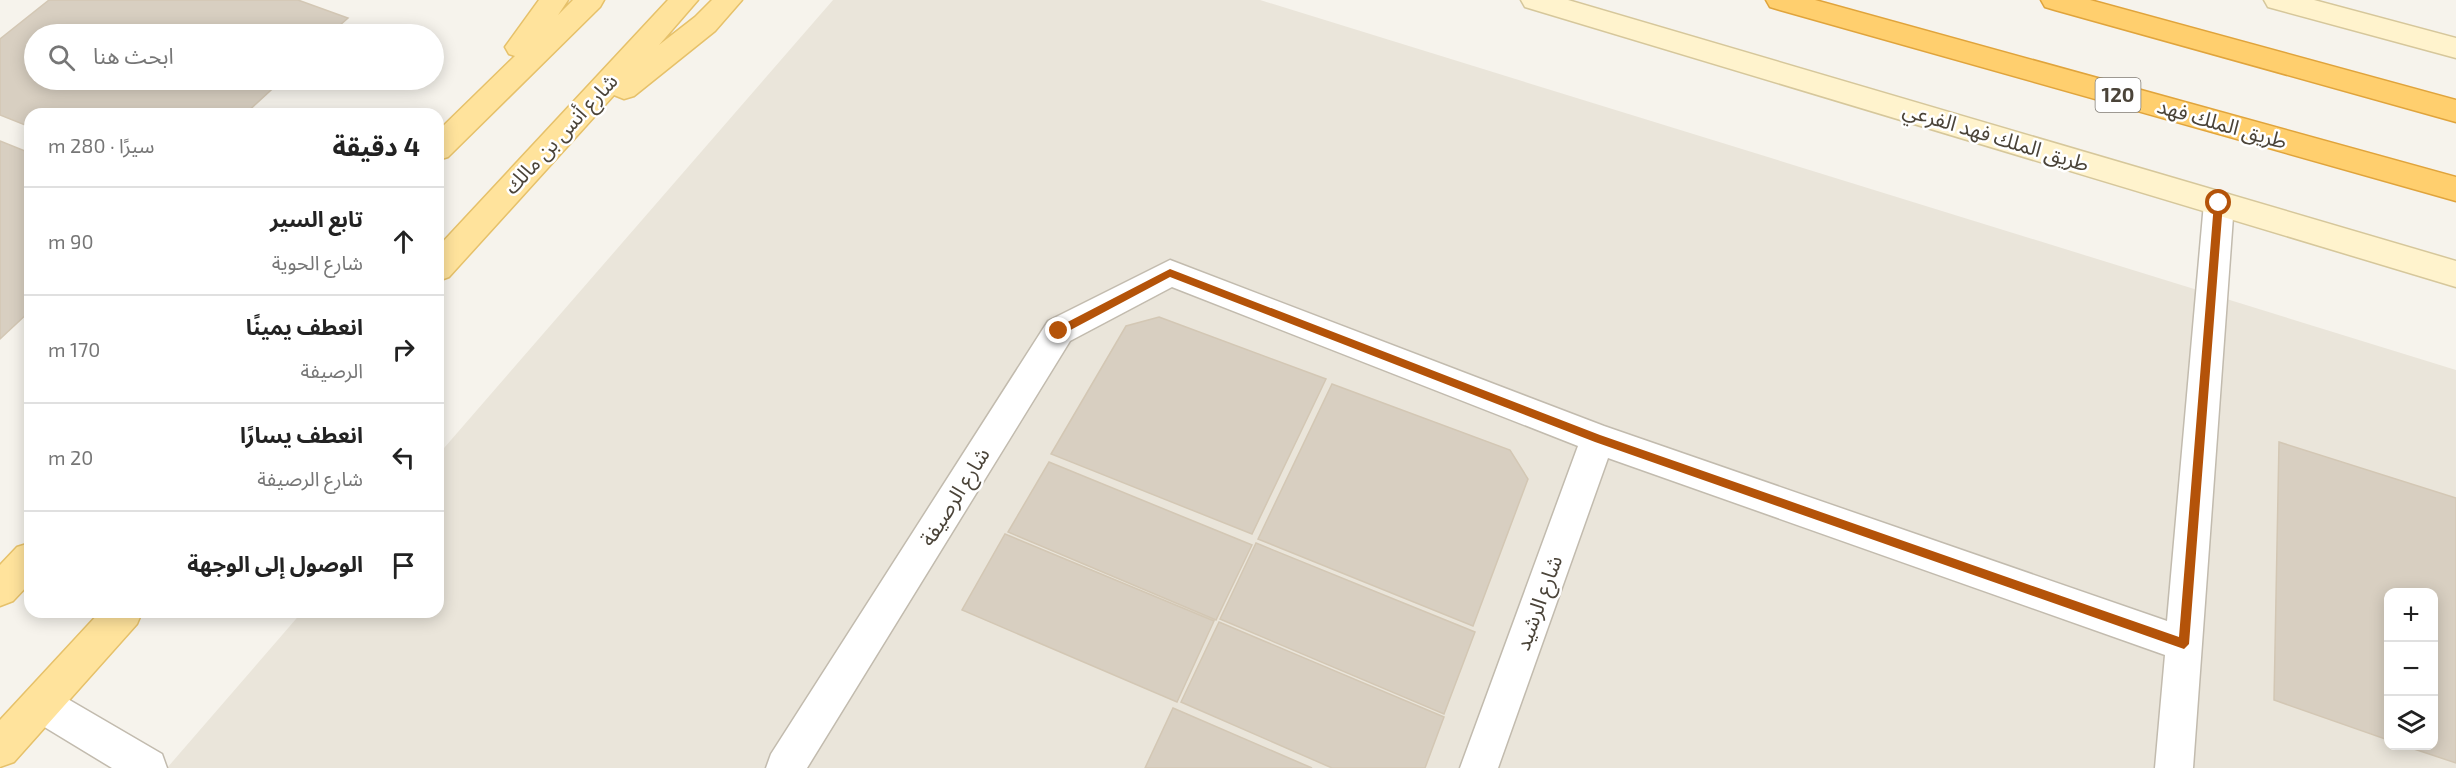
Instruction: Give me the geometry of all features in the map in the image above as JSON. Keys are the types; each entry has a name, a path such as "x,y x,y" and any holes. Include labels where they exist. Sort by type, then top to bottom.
{"highway":[{"name":"طريق الملك فهد","path":"1780,0 2456,189"},
{"path":"2055,0 2456,111"}],"main road":[{"path":"466,120 554,0"},
{"path":"444,142 590,0"},
{"name":"شارع أنس بن مالك","path":"444,261 684,0"},
{"path":"541,155 705,24 728,0"},
{"name":"طريق الملك فهد الفرعي","path":"1535,0 2456,274"},
{"path":"2278,0 2456,48"},
{"path":"1,588 24,565"},
{"path":"0,748 119,618"}],"street":[{"path":"2174,768 2219,203"},
{"name":"شارع الرصيفة","path":"785,768 1059,331 1170,273 1598,439"},
{"path":"1598,439 2184,644"},
{"name":"شارع الرشيد","path":"1479,768 1598,439"},
{"path":"41,704 148,768"}],"shaded area":[{"path":"833,0 1260,0 2456,370 2456,768 167,768 297,618 444,618 444,448"}],"building":[{"path":"49,0 298,0 348,18 341,24 24,24 24,90 271,90 252,108 24,108 24,125 0,115 0,39"},
{"path":"0,141 24,151 24,317 0,339"},
{"path":"1159,317 1326,379 1252,534 1051,454 1126,326"},
{"path":"1332,384 1510,450 1528,479 1473,626 1258,539"},
{"path":"2279,442 2456,498 2456,763 2417,750 2438,750 2438,588 2384,588 2384,739 2274,700"},
{"path":"1049,462 1252,545 1216,620 1008,532"},
{"path":"1005,534 1214,621 1177,702 962,610"},
{"path":"1256,543 1475,632 1444,714 1220,619"},
{"path":"1219,622 1444,717 1425,768 1332,768 1181,702"},
{"path":"1173,708 1312,768 1145,768"}],"route":[{"path":"1059,331 1170,273 1598,439 2184,644 2219,203"}]}
